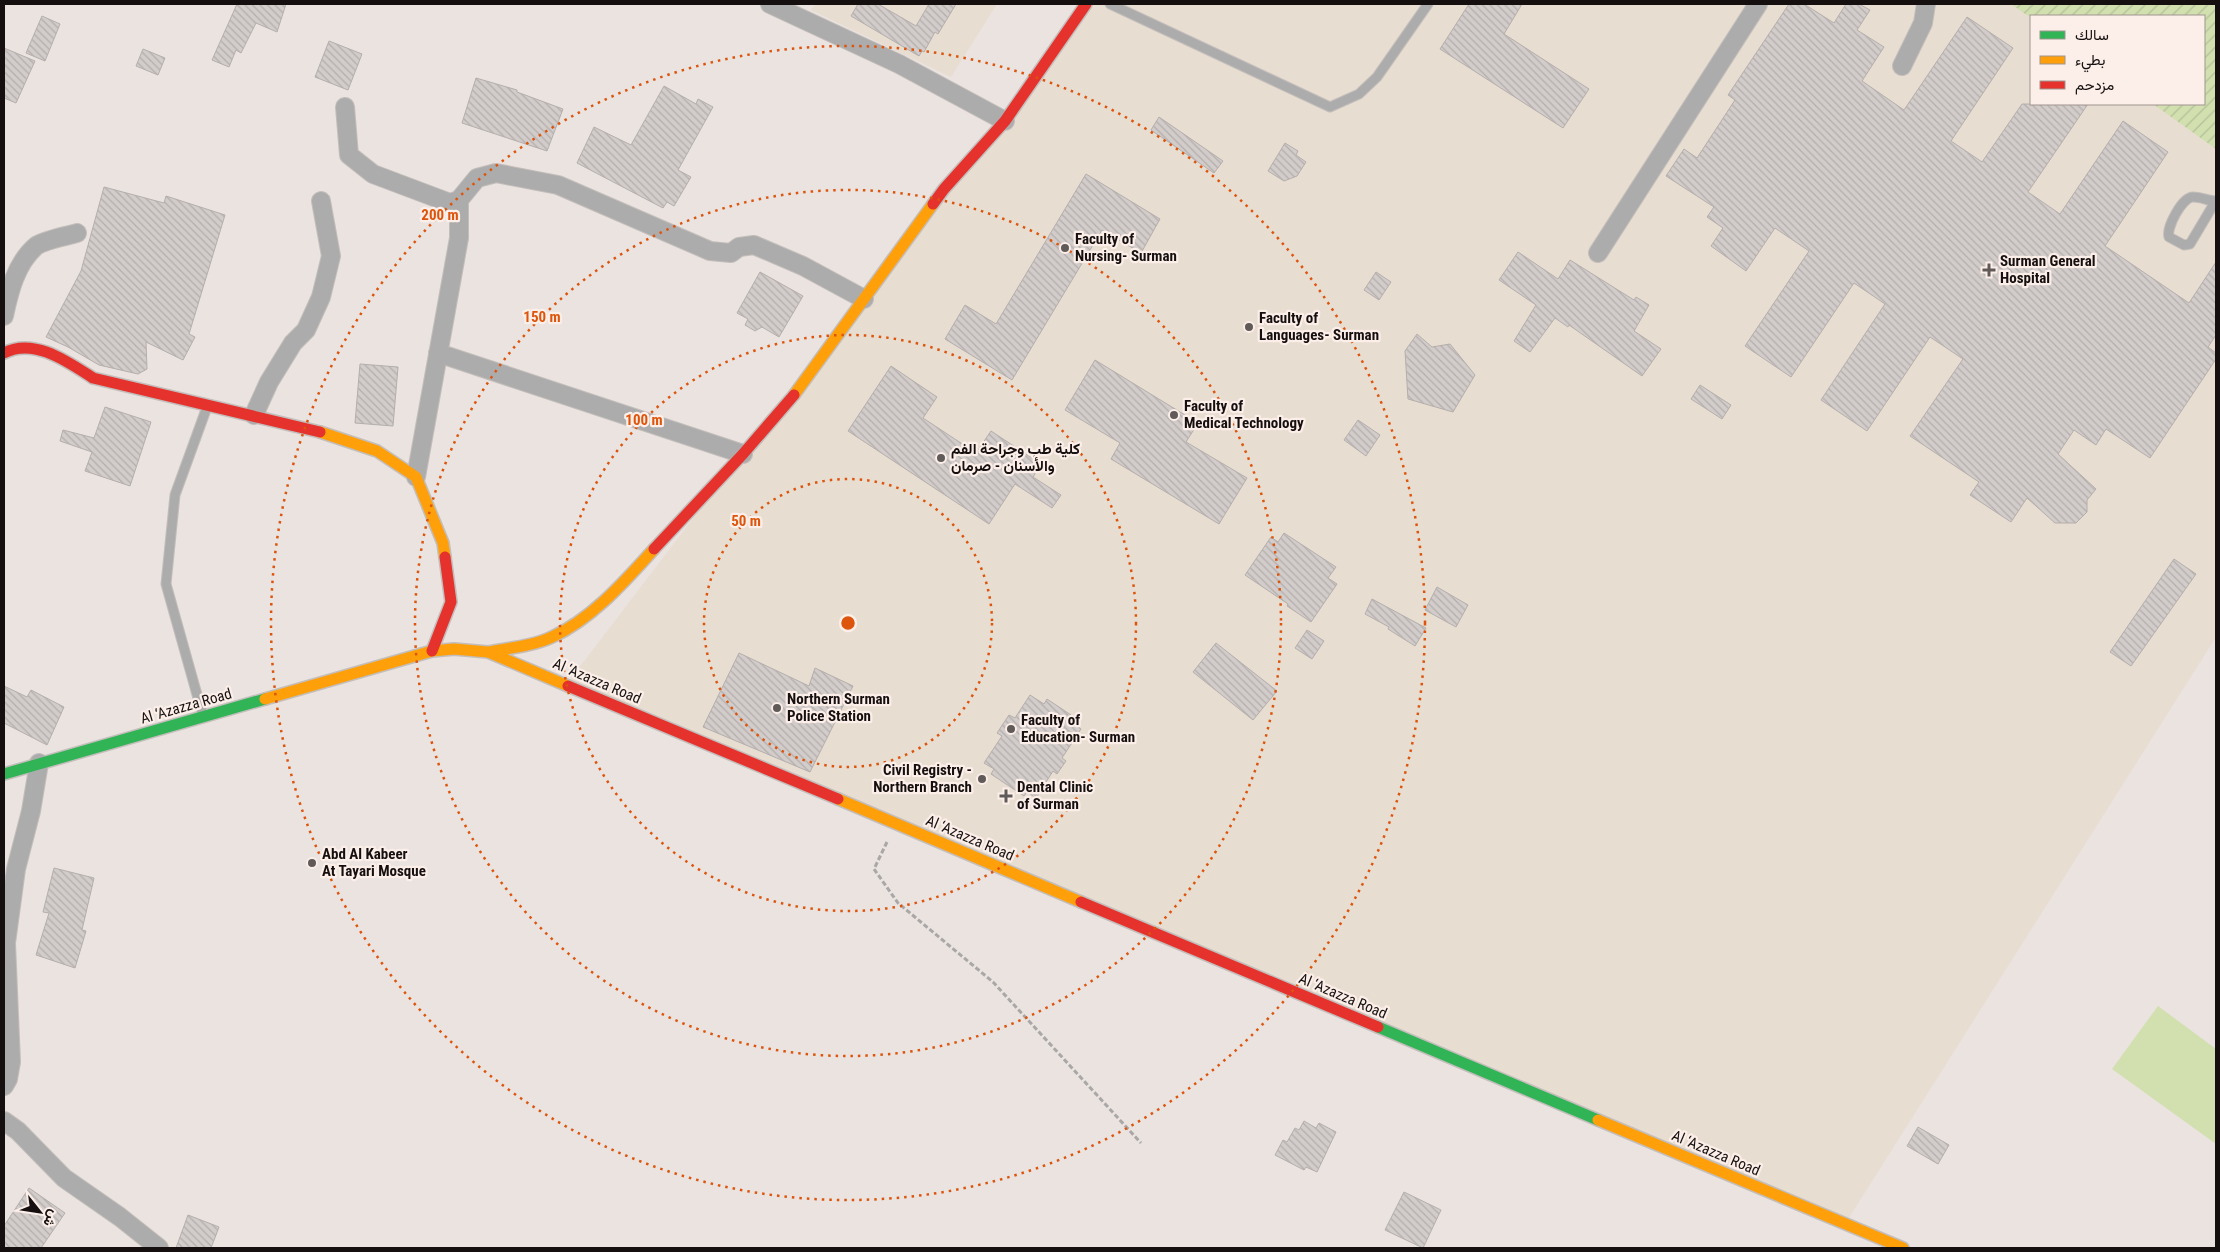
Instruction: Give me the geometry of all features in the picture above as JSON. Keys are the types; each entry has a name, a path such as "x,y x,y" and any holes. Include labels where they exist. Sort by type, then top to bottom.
{"street":[{"path":"770,4 899,64 1005,121"},
{"path":"488,652 528,645 551,638 573,626 621,584 744,454 802,385 944,189 1005,121 1086,4"},
{"path":"1598,252 1758,4"},
{"path":"1902,66 1923,23 1926,4"},
{"path":"345,107 349,155 374,174 450,203 459,200 477,178 496,173 558,185 710,251 731,252 739,247 754,245 803,266 864,299"},
{"path":"432,652 452,602 443,543 416,477 459,238 459,200"},
{"path":"254,414 269,382 293,343 306,330 321,297 331,256 321,201"},
{"path":"4,316 9,291 21,265 37,245 77,233"},
{"path":"4,352 10,347 30,346 71,364 93,378 254,414 340,437 377,451 416,477"},
{"path":"438,353 744,454"},
{"name":"Al ‘Azazza Road","path":"4,774 432,652 454,648 488,652 1903,1248"},
{"path":"4,1086 8,1079 11,1062 6,944 16,869 31,811 39,763"},
{"path":"4,1121 18,1131 64,1178 160,1248"}],"lane":[{"path":"1110,4 1330,107 1359,94 1377,77 1428,4"},
{"path":"2194,197 2216,202 2190,244 2184,244 2169,237 2168,228 2185,200 2194,197"},
{"path":"203,717 166,584 175,495 208,404"}],"path":[{"path":"896,824 874,869 898,903 993,982 1141,1143"}],"shaded area":[{"path":"815,4 997,4 951,77 811,10"},
{"path":"1085,4 2216,4 2216,637 1845,1224 566,685"}],"green space":[{"path":"2011,4 2216,4 2216,149 2154,105 2205,105 2205,15 2030,15 2030,17"},
{"path":"2158,1006 2216,1049 2216,1144 2112,1069"}],"building":[{"path":"237,4 286,4 277,32 256,23 241,53 236,50 229,67 212,60"},
{"path":"858,4 878,4 916,26 929,4 956,4 938,34 935,32 924,52 922,51 919,56 851,16"},
{"path":"1469,4 1522,4 1504,34 1589,89 1563,128 1440,49"},
{"path":"1789,4 1804,4 1834,23 1846,4 1859,4 1870,10 1857,30 1884,47 1862,81 1904,110 1967,17 2013,48 1951,141 1982,162 2022,104 2087,105 2028,192 2060,214 2123,121 2168,152 2105,246 2189,303 2216,262 2216,335 2208,347 2216,353 2216,359 2150,458 2106,429 2096,445 2074,430 2058,454 2096,489 2087,500 2087,512 2076,523 2055,523 2027,498 2011,522 1970,495 1979,482 1910,436 1963,359 1930,337 1867,431 1821,400 1885,304 1854,283 1791,377 1745,346 1809,251 1775,228 1746,271 1711,246 1723,228 1707,217 1714,207 1666,176 1684,149 1697,158 1735,100 1728,95"},
{"path":"42,16 60,24 45,61 26,53"},
{"path":"329,41 362,54 348,90 315,77"},
{"path":"4,48 35,61 16,103 4,98"},
{"path":"143,49 165,58 158,75 136,66"},
{"path":"476,78 517,90 517,92 563,109 547,151 462,123"},
{"path":"664,86 696,104 698,99 713,107 678,170 691,177 674,206 667,202 663,208 577,163 594,127 631,145"},
{"path":"1159,117 1223,161 1214,173 1151,130"},
{"path":"1285,143 1298,151 1296,155 1306,162 1297,176 1284,181 1268,171"},
{"path":"1086,174 1160,219 1141,253 1102,230 1012,380 945,339 965,305 996,324"},
{"path":"104,187 164,203 166,196 225,215 189,334 195,337 183,360 146,342 147,369 138,374 99,365 46,337 81,271"},
{"path":"1518,252 1558,279 1570,260 1634,300 1636,297 1649,305 1634,331 1661,349 1642,376 1569,325 1568,327 1555,318 1530,352 1514,341 1536,305 1499,280"},
{"path":"760,272 803,296 779,337 762,327 755,331 745,325 748,319 737,313"},
{"path":"1376,272 1391,282 1379,300 1364,290"},
{"path":"1417,334 1432,347 1450,344 1475,375 1453,412 1408,399 1405,351"},
{"path":"1095,360 1198,423 1186,442 1247,478 1219,524 1111,459 1120,443 1065,410"},
{"path":"360,364 398,367 393,426 355,423"},
{"path":"891,366 937,397 923,418 976,453 991,431 1041,464 1033,477 1061,495 1052,508 1015,484 989,524 848,431"},
{"path":"1700,385 1731,405 1722,419 1691,399"},
{"path":"105,407 151,422 130,486 85,471 92,452 60,441 63,430 94,438"},
{"path":"1358,420 1380,435 1366,456 1344,440"},
{"path":"1284,533 1336,567 1328,578 1337,584 1311,622 1245,575 1271,537 1278,542"},
{"path":"2174,559 2196,574 2131,666 2110,652"},
{"path":"1437,587 1468,605 1456,627 1425,610"},
{"path":"1372,599 1426,628 1415,646 1388,629 1389,627 1365,614"},
{"path":"1307,630 1324,641 1312,659 1295,648"},
{"path":"1216,643 1277,691 1253,720 1193,672"},
{"name":"Northern Surman Police Station","path":"739,653 809,686 815,668 853,686 810,772 703,727"},
{"path":"4,686 27,697 31,690 64,707 47,745 4,723"},
{"path":"1030,695 1044,704 1047,699 1077,719 1074,724 1081,729 1062,758 1066,761 1057,774 1053,771 1036,798 1027,792 1024,796 991,774 994,769 984,763 1002,736 997,733 1009,715 1015,718"},
{"path":"54,868 94,878 82,930 86,931 75,968 36,955 49,913 43,912"},
{"path":"1304,1121 1316,1128 1319,1123 1336,1132 1317,1172 1306,1167 1304,1170 1275,1155 1283,1140 1287,1142 1295,1128 1299,1130"},
{"path":"1918,1127 1949,1145 1938,1164 1907,1146"},
{"path":"29,1188 65,1213 41,1248 4,1248 4,1226"},
{"path":"1404,1192 1441,1210 1423,1248 1385,1230"},
{"path":"188,1215 219,1227 211,1248 176,1248"}],"traffic: fast":[{"path":"4,774 265,699"},
{"path":"1378,1027 1598,1120"}],"traffic: slow":[{"path":"794,395 933,204"},
{"path":"320,432 377,451 416,477 443,543 445,557"},
{"path":"488,652 537,643 567,629 594,610 654,549"},
{"path":"265,699 432,651 454,649 488,652 568,686"},
{"path":"838,799 1081,902"},
{"path":"1598,1120 1903,1248"}],"traffic: jam":[{"path":"933,204 944,189 1005,121 1086,4"},
{"path":"4,353 15,349 39,350 62,359 93,378 320,432"},
{"path":"654,549 743,454 794,395"},
{"path":"432,651 451,602 445,557"},
{"path":"568,686 838,799"},
{"path":"1081,902 1378,1027"}],"place":[{"name":"Faculty of Nursing- Surman","path":"1065,248"},
{"name":"Surman General Hospital","path":"1989,270"},
{"name":"Faculty of Languages- Surman","path":"1249,327"},
{"name":"Faculty of Medical Technology","path":"1174,415"},
{"name":"كلية طب وجراحة الفم والأسنان - صرمان","path":"941,458"},
{"name":"Northern Surman Police Station","path":"777,708"},
{"name":"Faculty of Education- Surman","path":"1011,729"},
{"name":"Civil Registry - Northern Branch","path":"982,779"},
{"name":"Dental Clinic of Surman","path":"1006,796"},
{"name":"Abd Al Kabeer At Tayari Mosque","path":"312,863"}]}
